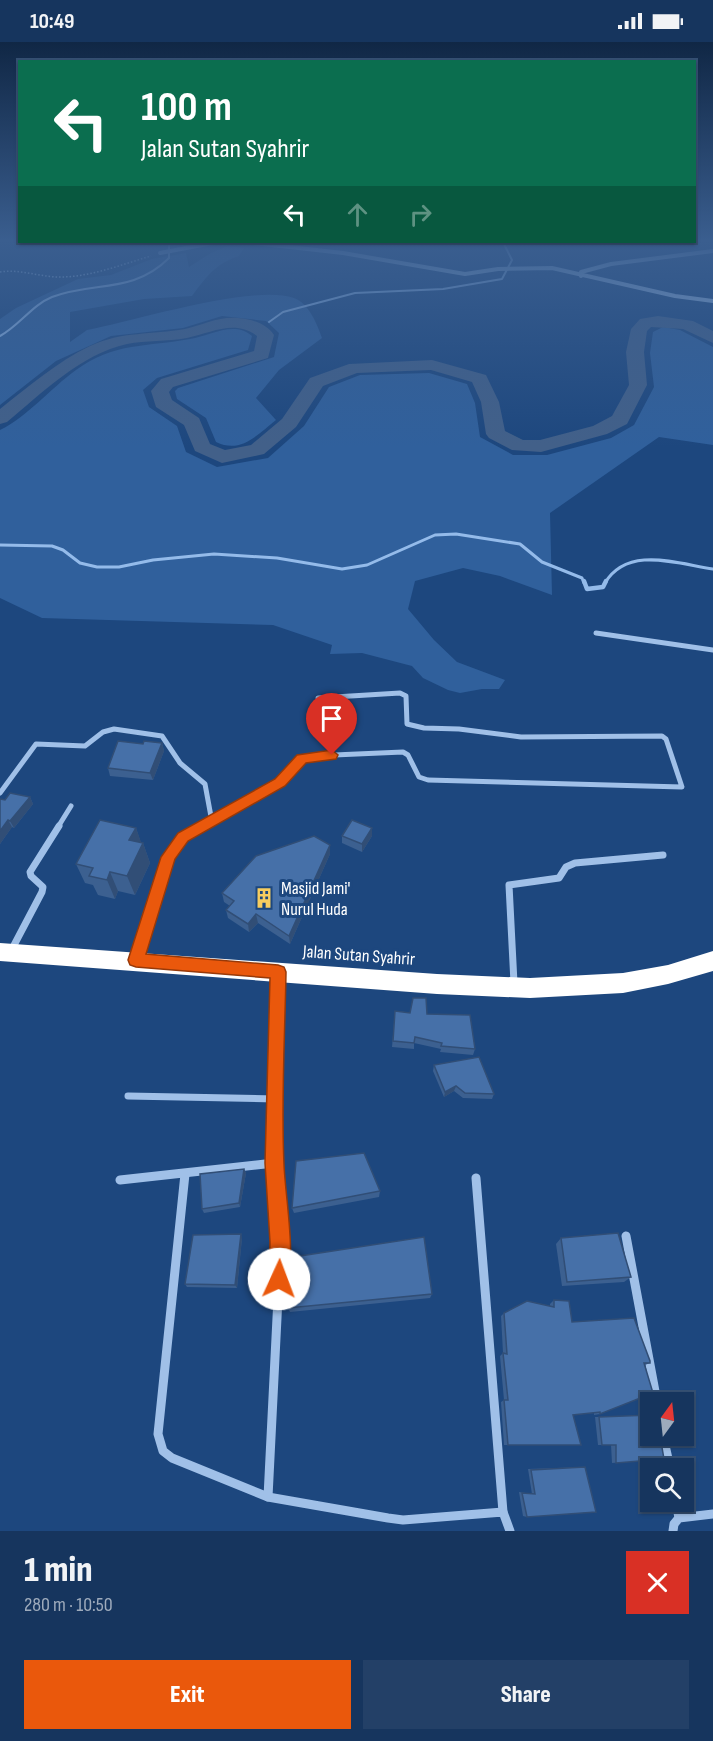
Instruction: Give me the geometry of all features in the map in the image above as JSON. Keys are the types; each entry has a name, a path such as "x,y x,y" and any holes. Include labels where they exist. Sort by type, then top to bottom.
{"highway":[{"name":"Jalan Sutan Syahrir","path":"5,952 514,988 628,984 671,975 713,962"}],"street":[{"path":"596,633 713,650"},
{"path":"136,960 169,857 183,837 280,783 296,763 311,756 403,752 408,755 419,777 442,782 682,787 666,739 662,736 521,737 459,729 424,728 407,724 406,696 400,693 318,698"},
{"path":"0,793 36,744 85,746 103,732 114,729 155,734 166,740 180,763 205,784 212,822"},
{"path":"5,952 42,892 43,887 31,876 30,872 71,806"},
{"path":"514,988 509,885 559,878 566,867 575,863 663,855"},
{"path":"268,1497 280,1258 274,1163 278,972"},
{"path":"128,1096 276,1099"},
{"path":"120,1180 274,1163"},
{"path":"185,1174 158,1434 159,1444 163,1451 172,1458 268,1497 396,1519 503,1512"},
{"path":"476,1178 503,1512 510,1531"},
{"path":"626,1236 655,1392"},
{"path":"678,1512 679,1518"},
{"path":"673,1531 674,1524 679,1518 713,1514"}],"shaded area":[{"path":"15,308 90,308 70,312 70,342 87,330 178,308 307,308 322,338 279,370 256,398 276,420 255,437 233,446 216,442 206,418 177,399 175,391 178,388 274,357 279,333 266,321 222,316 183,328 111,336 56,361 0,405 0,319"},
{"path":"663,327 680,330 713,347 713,445 659,437 550,513 552,595 500,576 463,568 415,581 408,609 434,640 457,662 505,680 499,689 460,693 448,690 423,678 412,666 362,653 330,654 332,645 273,625 42,618 0,598 0,430 20,418 76,370 104,354 132,347 190,339 230,329 245,331 252,336 248,350 157,378 143,390 149,407 177,426 186,452 217,467 268,458 304,426 329,387 360,375 429,373 467,384 475,403 480,437 513,455 547,455 611,438 634,425 654,387 650,353 653,332"}],"building":[{"path":"118,741 143,744 144,741 162,743 150,773 108,768"},
{"path":"10,793 30,797 0,831 0,799 5,800"},
{"path":"100,820 136,828 129,840 143,843 127,876 110,872 107,880 89,876 93,868 76,864"},
{"path":"352,820 372,828 362,844 342,836"},
{"path":"314,836 330,845 289,936 256,914 248,924 226,910 234,901 222,893 256,856"},
{"path":"413,998 426,998 427,1014 470,1015 475,1049 441,1046 442,1043 415,1037 414,1043 393,1041 395,1011 410,1013"},
{"path":"479,1057 494,1094 465,1093 456,1086 445,1092 434,1065"},
{"path":"364,1153 380,1191 292,1208 296,1161"},
{"path":"244,1169 239,1203 202,1209 200,1174"},
{"path":"618,1233 631,1277 567,1282 561,1238"},
{"path":"241,1234 235,1285 185,1284 193,1235"},
{"path":"424,1237 432,1294 288,1308 287,1258"},
{"path":"554,1300 569,1301 572,1322 634,1318 650,1361 650,1363 644,1363 653,1392 640,1392 640,1398 600,1414 600,1412 573,1415 581,1445 508,1445 504,1400 508,1400 503,1353 507,1354 504,1313 527,1301 554,1307"},
{"path":"640,1415 640,1446 662,1446 664,1458 640,1458 640,1461 616,1463 616,1445 602,1445 599,1417"},
{"path":"585,1467 596,1512 527,1517 522,1493 535,1494 531,1470"}],"waterway":[{"path":"0,336 34,308"},
{"path":"269,322 283,312 296,308"},
{"path":"0,418 54,375 99,348 124,340 188,333 218,324 238,322 257,328 266,335 262,354 167,383 160,391 163,403 192,422 202,447 222,457 257,450 289,423 316,382 355,368 432,365 480,379 490,402 496,434 519,446 541,446 600,430 620,420 638,385 635,352 639,329 646,323 658,321 687,325 713,338"},
{"path":"0,545 52,546 63,550 80,563 97,567 119,567 153,560 214,554 277,558 342,569 367,565 435,535 456,534 520,544 542,562 582,578 584,583"},
{"path":"605,583 615,571 627,564 640,561 670,561 713,569"},
{"path":"584,581 587,589 603,587 605,583"}],"place":[{"name":"Masjid Jami' Nurul Huda","path":"264,898"}],"route":[{"path":"279,1279 280,1242 274,1163 278,972 136,960 169,857 183,837 280,783 302,759 332,755"}]}
